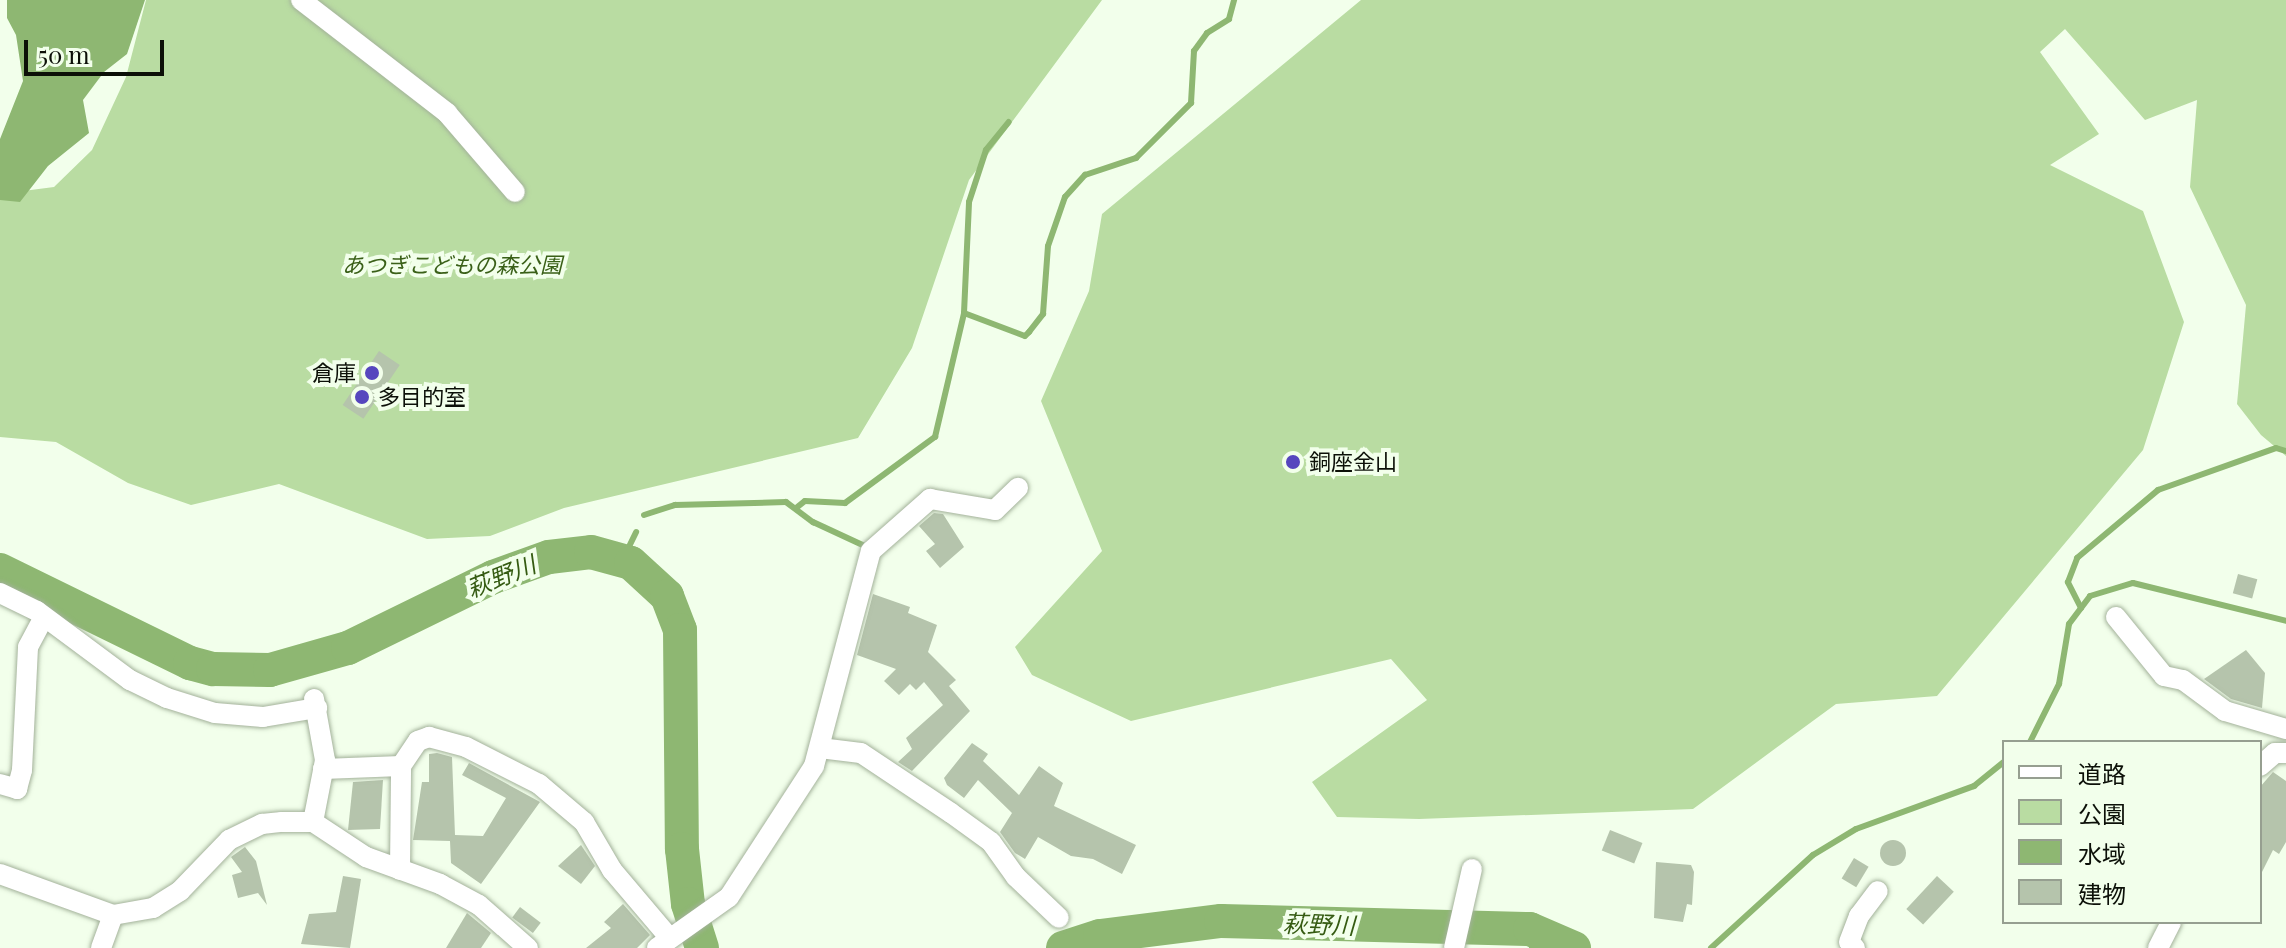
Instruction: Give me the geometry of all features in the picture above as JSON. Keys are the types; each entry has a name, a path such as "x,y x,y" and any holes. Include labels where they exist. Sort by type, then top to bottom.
{"street":[{"path":"301,0 447,113 515,192"},
{"path":"400,870 401,766 418,741 429,737 524,773 584,822 612,870 666,939 729,897 814,766 857,588 871,551 930,499 995,510 1018,488"},
{"path":"0,593 44,617 130,680 167,698 215,713 263,717 316,703 323,769 313,822"},
{"path":"0,784 17,789 20,779 28,723 28,647 44,617"},
{"path":"2116,617 2164,676 2183,680 2225,711 2286,729"},
{"path":"820,748 861,753 951,813 991,842 1016,877 1059,918"},
{"path":"2262,764 2275,753 2286,753"},
{"path":"323,769 401,766"},
{"path":"0,874 113,915 153,908 180,891 229,840 262,824 313,822 366,857 479,905 528,948"},
{"path":"1454,948 1472,869"},
{"path":"1855,948 1849,942 1859,916 1878,891"},
{"path":"101,948 113,915"},
{"path":"2158,948 2170,924"}],"green space":[{"name":"あつぎこどもの森公園","path":"146,0 1102,0 969,180 912,348 858,438 564,508 490,536 427,539 279,484 191,505 128,483 56,442 0,437 0,194 54,187 92,150 126,77"},
{"path":"1361,0 2286,0 2286,456 2261,435 2237,404 2246,305 2190,187 2197,100 2145,120 2065,29 2040,52 2099,134 2050,165 2143,211 2184,322 2143,450 1937,696 1836,704 1693,809 1419,819 1337,817 1312,782 1427,700 1391,659 1131,721 1032,675 1015,647 1102,551 1041,401 1089,291 1102,214"}],"water":[{"path":"7,0 145,0 127,54 104,72 83,100 89,133 48,166 20,202 0,200 0,139 23,81 16,35 7,18"}],"building":[{"path":"379,351 400,365 363,419 343,405"},
{"path":"934,513 943,514 964,547 940,568 926,551 935,544 919,526"},
{"path":"2238,574 2257,579 2252,598 2233,593"},
{"path":"873,594 910,607 908,613 937,625 928,652 956,680 949,686 970,711 912,771 898,762 912,749 906,738 943,705 924,682 916,690 910,684 899,695 884,681 896,669 857,655"},
{"path":"2246,650 2265,673 2262,708 2231,699 2204,679"},
{"path":"972,743 988,754 983,761 1019,795 1039,766 1063,783 1054,806 1136,845 1122,874 1093,859 1071,856 1038,837 1025,859 1015,853 1000,832 1012,813 978,780 964,798 947,785 944,778"},
{"path":"429,754 452,757 455,835 483,836 506,798 462,775 469,763 540,802 481,884 451,863 450,841 413,840 422,782 429,782"},
{"path":"2273,772 2286,781 2286,842 2279,854 2273,850 2262,872 2262,785"},
{"path":"383,780 380,829 348,830 353,782"},
{"path":"1610,830 1642,843 1634,864 1602,850"},
{"path":"1893,840 1902,844 1906,853 1902,862 1893,866 1884,862 1880,853 1884,844"},
{"path":"581,845 595,866 581,884 558,866"},
{"path":"245,847 256,861 267,905 258,893 238,898 232,875 242,872 231,857"},
{"path":"1854,858 1869,867 1856,887 1842,879"},
{"path":"1656,862 1691,865 1694,872 1692,905 1687,904 1683,922 1654,918"},
{"path":"343,876 361,879 350,948 301,944 309,914 336,912"},
{"path":"1937,876 1954,892 1923,925 1906,909"},
{"path":"623,904 650,935 637,948 586,948 611,928 604,922"},
{"path":"520,907 541,923 533,933 512,917"},
{"path":"467,913 491,933 481,948 446,948"}],"waterway":[{"path":"964,313 1025,336 1029,332 1043,314 1048,246 1065,197 1085,175 1136,158 1191,103 1194,51 1207,33 1229,19 1234,0"},
{"path":"796,508 805,501 845,503 935,437 964,313 969,202 986,150 1009,122"},
{"path":"2081,608 2068,582 2077,558 2158,490 2276,448 2286,451"},
{"path":"644,515 675,505 786,502 813,522 865,546"},
{"path":"623,559 636,532"},
{"name":"萩野川","path":"0,570 190,663 213,669 270,670 348,648 493,577 549,557 591,552 631,563 667,596 680,630 682,849 688,904 702,948"},
{"path":"2031,740 2059,684 2069,624 2090,596 2133,583 2286,621"},
{"path":"1711,948 1813,855 1856,829 1974,786 2002,764"},
{"name":"萩野川","path":"1063,948 1100,936 1221,921 1530,929 1574,948"},
{"path":"1530,929 1532,948"}],"place":[{"name":"倉庫","path":"372,373"},
{"name":"多目的室","path":"362,397"},
{"name":"銅座金山","path":"1293,462"}]}
